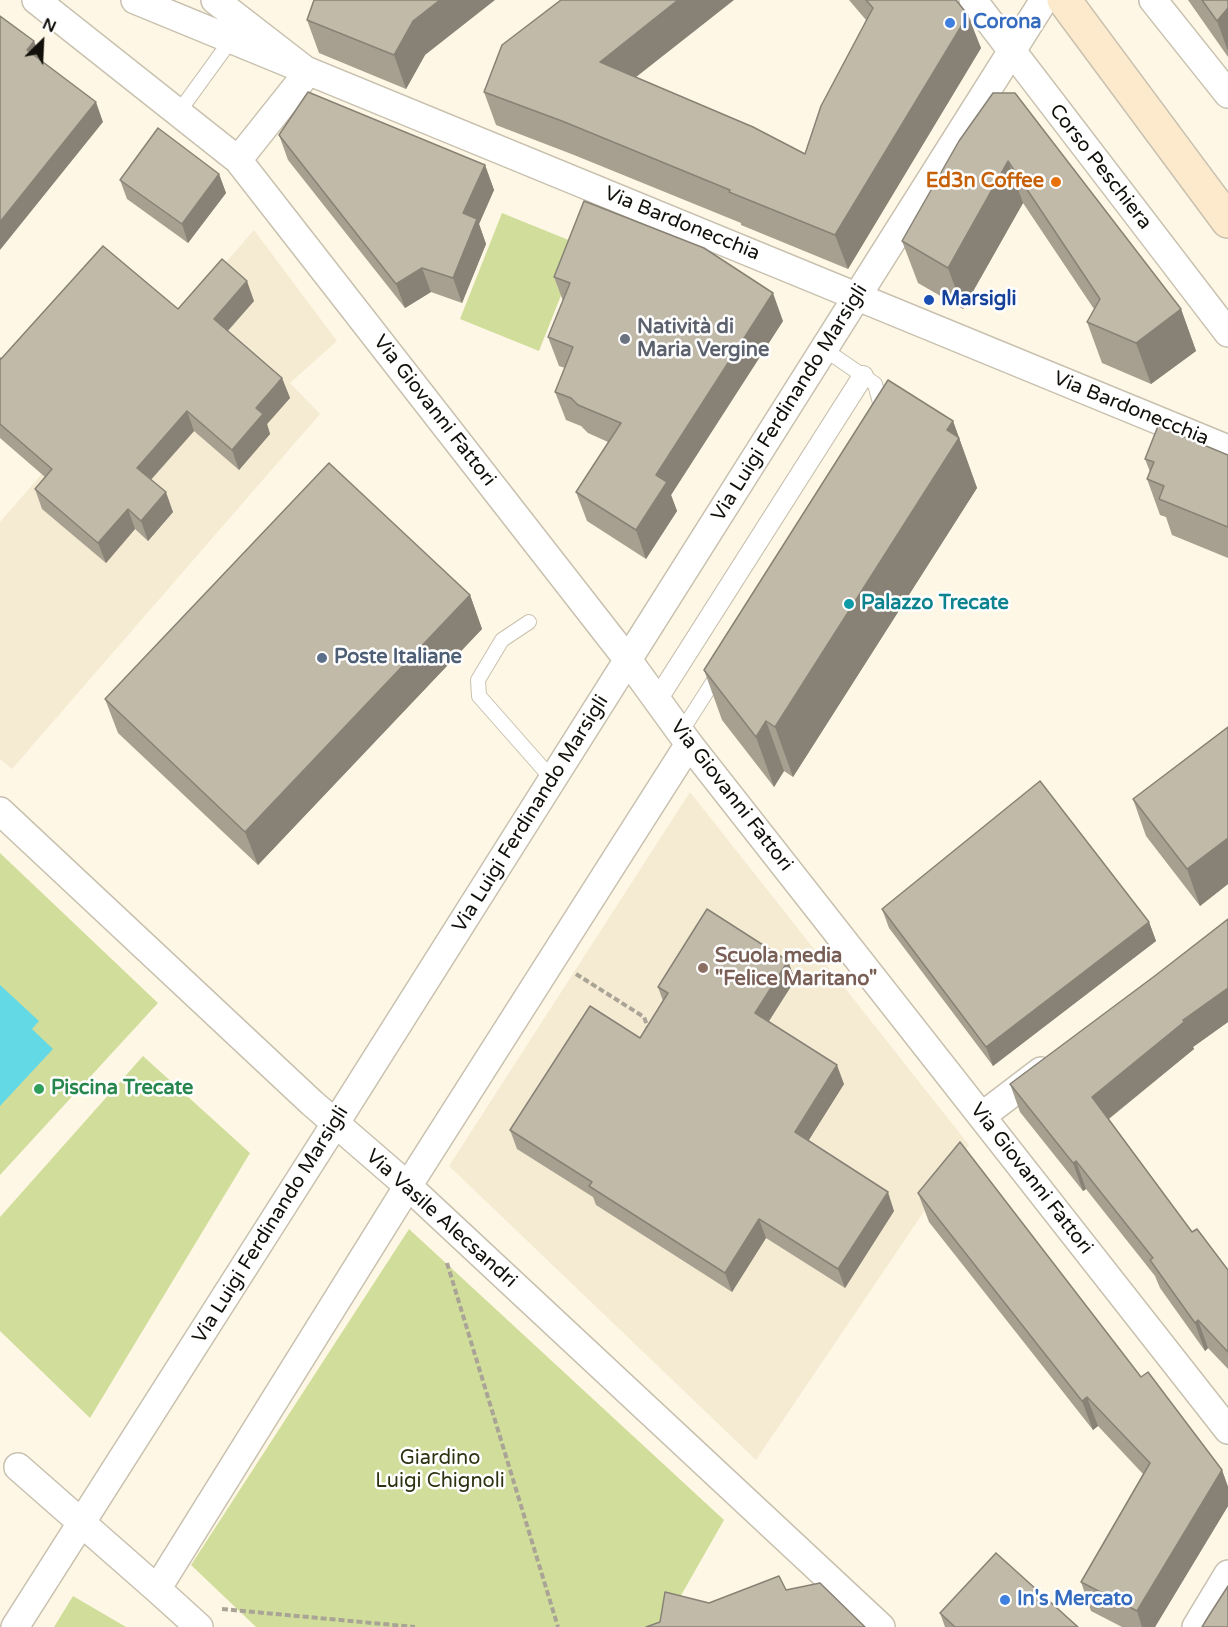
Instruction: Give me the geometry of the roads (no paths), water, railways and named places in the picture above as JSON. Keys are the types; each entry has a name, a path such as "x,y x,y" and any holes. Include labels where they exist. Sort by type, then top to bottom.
{"main road":[{"path":"1064,0 1228,221"}],"street":[{"name":"Via Giovanni Fattori","path":"36,0 238,160 628,660 685,738 1228,1430"},
{"name":"Via Bardonecchia","path":"135,0 1228,448"},
{"path":"215,0 308,72 238,160"},
{"name":"Corso Peschiera","path":"973,0 1228,333"},
{"name":"Via Luigi Ferdinando Marsigli","path":"15,1627 553,780 1044,0"},
{"path":"1153,0 1228,94"},
{"path":"657,700 863,376"},
{"path":"166,1597 408,1186 553,959 685,738"},
{"name":"Via Vasile Alecsandri","path":"0,811 335,1124 408,1186 881,1627"},
{"path":"982,1116 1058,1057"},
{"path":"18,1467 199,1627"},
{"path":"1196,1627 1228,1574"}],"lane":[{"path":"178,113 231,40"},
{"path":"824,349 875,384 883,410 874,424"},
{"path":"529,622 502,640 478,680 479,696 553,780"},
{"path":"685,738 724,663"}],"water":[{"path":"0,985 39,1021 32,1029 53,1049 0,1106"}],"place":[{"name":"I Corona","path":"950,23"},
{"name":"Ed3n Coffee","path":"1056,182"},
{"name":"Marsigli","path":"929,300"},
{"name":"Natività di Maria Vergine","path":"625,339"},
{"name":"Palazzo Trecate","path":"849,604"},
{"name":"Poste Italiane","path":"322,658"},
{"name":"Scuola media \"Felice Maritano\"","path":"703,968"},
{"name":"Piscina Trecate","path":"39,1089"},
{"name":"In's Mercato","path":"1005,1600"}],"park label":[{"name":"Giardino Luigi Chignoli","path":"440,1470"}]}
